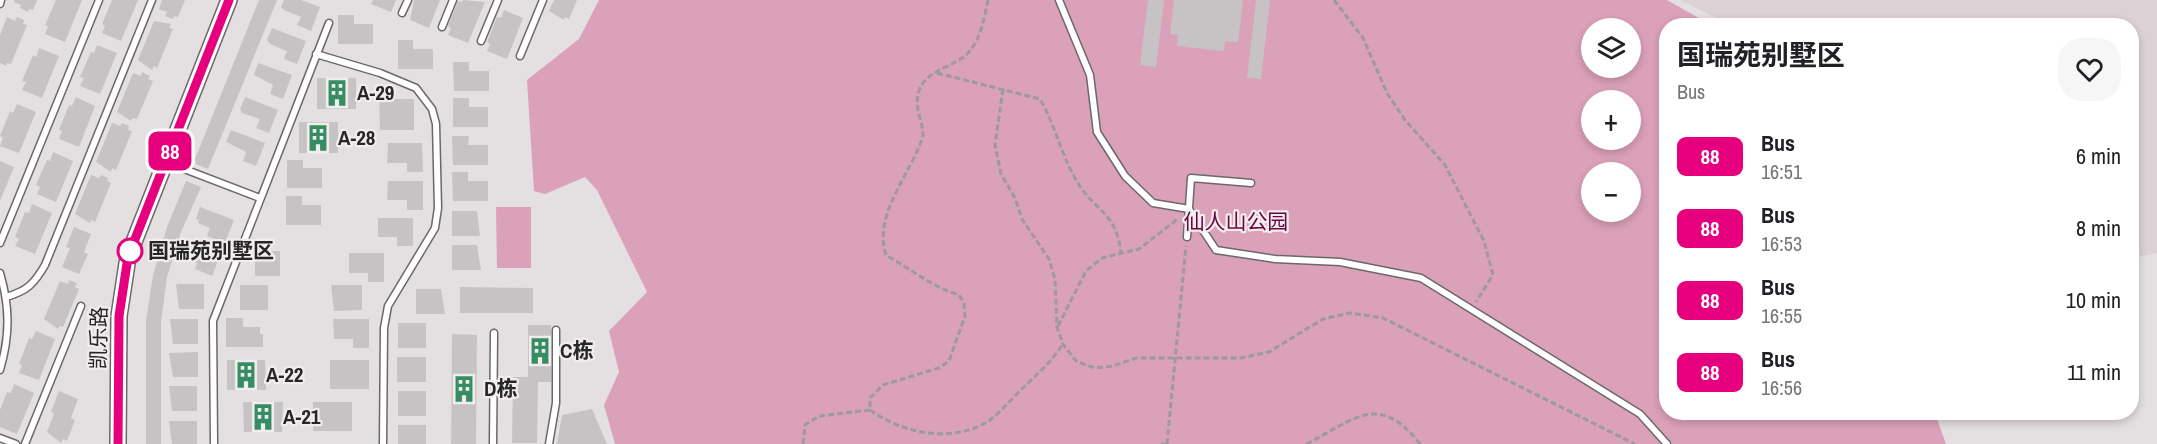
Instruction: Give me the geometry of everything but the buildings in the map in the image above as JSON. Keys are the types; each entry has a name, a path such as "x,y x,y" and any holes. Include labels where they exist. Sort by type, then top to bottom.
{"street":[{"name":"凯乐路","path":"118,444 122,288 128,257 229,0"}],"lane":[{"path":"0,243 99,0"},
{"path":"6,297 24,292 34,284 45,265 152,0"},
{"path":"402,13 408,0"},
{"path":"442,27 453,0"},
{"path":"481,41 498,0"},
{"path":"520,56 543,0"},
{"path":"1059,0 1090,75 1097,132 1125,176 1153,203 1189,209 1216,250 1275,259 1340,262 1421,279 1640,414 1667,444"},
{"path":"214,444 213,321 329,22"},
{"path":"316,54 381,73 416,88 432,109 436,124 438,208 435,228 393,298 384,328 383,444"},
{"path":"165,161 260,198"},
{"path":"1187,237 1191,178 1251,183"},
{"path":"0,273 9,318 7,345 0,370"},
{"path":"25,444 81,306"},
{"path":"549,444 556,403 556,330"},
{"path":"493,444 494,333"},
{"path":"0,438 15,444"}],"path":[{"path":"870,410 870,398 883,385 939,368 949,361 964,316 964,303 959,295 937,288 927,279 886,255 882,242 892,199 923,137 916,106 922,85 935,73 967,54 979,37 988,0"},
{"path":"1334,0 1363,38 1386,93 1405,120 1445,165 1484,241 1493,275 1471,308"},
{"path":"935,73 1040,99 1051,118 1058,147 1077,182 1088,199 1109,216 1119,234 1121,254"},
{"path":"1004,89 994,145 1001,174 1015,198 1022,219 1049,259 1055,279 1057,327 1063,344 1076,360 1095,368 1113,366 1136,358 1241,358 1269,352 1323,319 1350,313 1383,318 1635,444"},
{"path":"1057,327 1086,271 1102,258 1139,249 1189,209"},
{"path":"1161,444 1168,444 1187,237"},
{"path":"803,444 805,424 819,416 870,410 887,422 911,431 941,433 972,431 992,419 1048,367 1063,344"},
{"path":"1306,444 1347,421 1370,412 1396,419 1420,444"}],"shaded area":[{"path":"1680,0 2157,0 2157,253 2139,257 2139,18 1716,18"}],"green space":[{"name":"仙人山公园","path":"599,0 1667,0 1699,18 1659,18 1659,420 1937,420 1946,444 615,444 604,405 619,372 609,331 647,292 597,190 585,177 545,194 534,191 527,80 579,39"},
{"path":"496,207 531,207 531,268 497,268"}],"bus line":[{"name":"88","path":"118,444 119,316 128,257 229,0"}],"place":[{"name":"A-29","path":"337,93"},
{"name":"A-28","path":"318,138"},
{"name":"国瑞苑别墅区","path":"130,251"},
{"name":"C栋","path":"540,351"},
{"name":"A-22","path":"246,375"},
{"name":"D栋","path":"464,389"},
{"name":"A-21","path":"263,417"}]}
